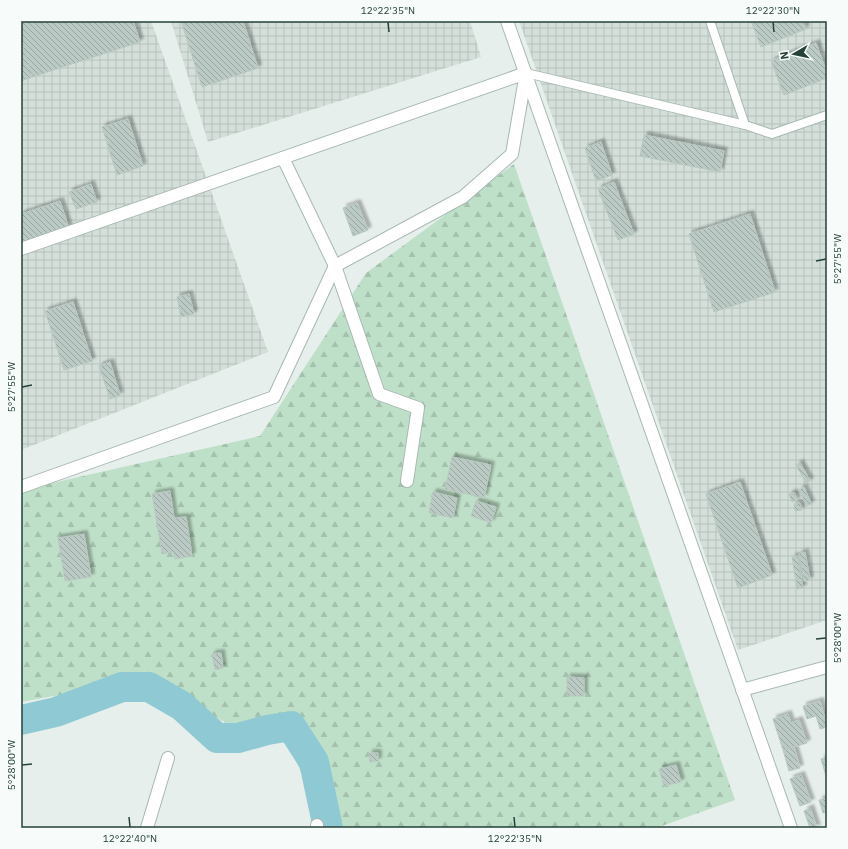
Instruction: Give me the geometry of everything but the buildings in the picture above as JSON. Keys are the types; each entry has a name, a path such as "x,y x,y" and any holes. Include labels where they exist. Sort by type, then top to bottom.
{"street":[{"path":"508,21 791,828"},
{"path":"21,249 526,74"},
{"path":"21,487 274,397 335,266 463,197 512,154 526,74"},
{"path":"282,158 335,266 379,394 418,408 407,481"},
{"path":"742,690 827,668"},
{"path":"146,828 168,758"}],"lane":[{"path":"710,21 745,125"},
{"path":"526,74 745,125 772,134 827,115"}],"shaded area":[{"path":"21,21 151,21 268,352 21,450"},
{"path":"171,21 470,21 481,57 208,142"},
{"path":"519,21 827,21 827,620 738,650"}],"green space":[{"path":"514,164 735,800 656,828 325,828 288,742 235,728 149,679 21,702 21,490 260,436 366,273"}],"waterway":[{"path":"21,720 56,712 122,687 149,687 182,706 217,738 238,738 267,730 291,726 314,762 328,828"}]}
